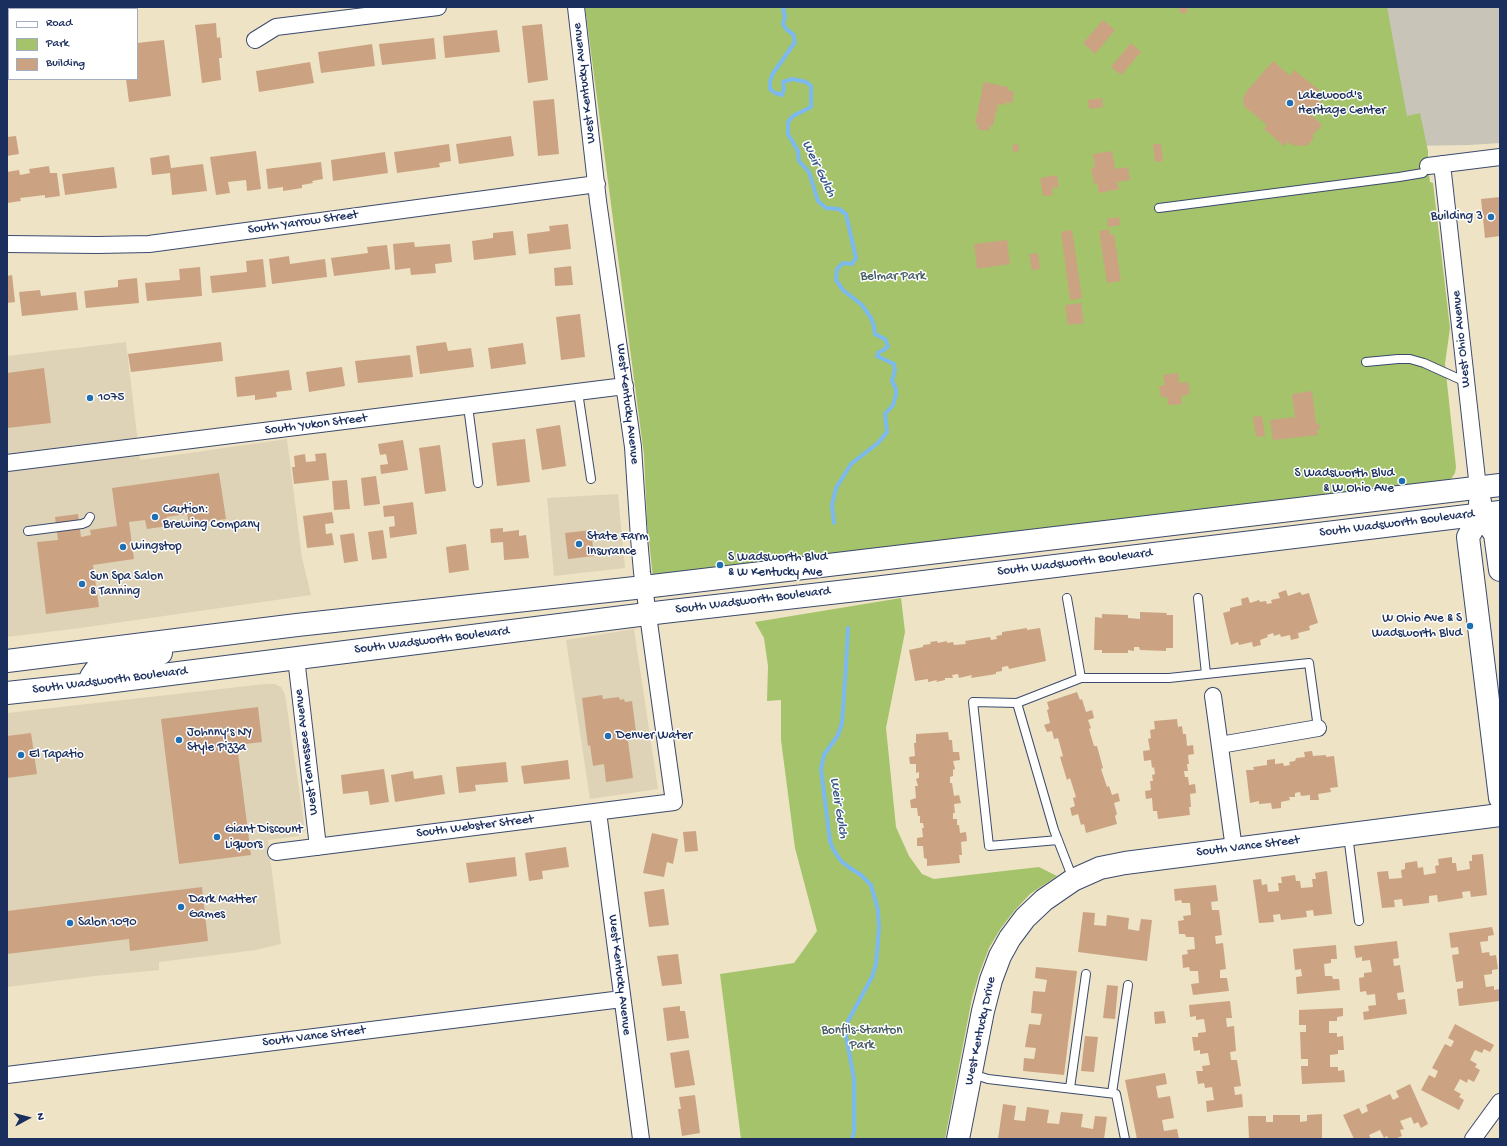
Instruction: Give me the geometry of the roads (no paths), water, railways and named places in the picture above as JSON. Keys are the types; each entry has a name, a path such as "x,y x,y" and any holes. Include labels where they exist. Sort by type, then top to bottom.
{"main road":[{"name":"South Wadsworth Boulevard","path":"7,662 298,625 644,587 1500,485"},
{"name":"West Ohio Avenue","path":"1478,488 1491,513 1500,570"},
{"name":"South Wadsworth Boulevard","path":"7,693 91,684 648,614 1491,513"},
{"path":"1491,513 1468,536 1500,798"},
{"path":"91,684 91,677 95,671 101,668 154,656 216,635"},
{"name":"South Vance Street","path":"1016,928 1044,900 1073,880 1100,868 1121,863 1500,815"},
{"name":"West Kentucky Drive","path":"958,1139 991,980 1000,956 1016,928"}],"street":[{"path":"256,40 276,27 438,7"},
{"name":"West Kentucky Avenue","path":"576,7 597,184 633,448 644,587 674,802"},
{"path":"1435,165 1500,157"},
{"name":"West Ohio Avenue","path":"1435,165 1466,382 1478,488"},
{"name":"South Yarrow Street","path":"7,244 149,244 597,184"},
{"name":"South Yukon Street","path":"7,463 625,386"},
{"name":"West Tennessee Avenue","path":"296,658 318,847"},
{"path":"1213,696 1234,849"},
{"path":"1220,745 1318,728"},
{"name":"South Webster Street","path":"276,852 674,802"},
{"name":"West Kentucky Avenue","path":"598,812 640,1139"},
{"name":"South Vance Street","path":"7,1075 622,999"},
{"path":"1473,1139 1500,1102"}],"lane":[{"path":"1159,208 1400,177 1423,173 1435,165"},
{"path":"1366,362 1398,359 1410,360 1424,363 1466,382"},
{"path":"578,392 591,479"},
{"path":"468,406 478,483"},
{"path":"28,531 82,524 87,522 90,517"},
{"path":"1067,598 1081,678"},
{"path":"1198,598 1206,674"},
{"path":"1058,840 989,846 973,702 1017,703 1081,678 1169,678 1309,663 1318,728"},
{"path":"1017,703 1058,840 1073,880"},
{"path":"1348,835 1358,922"},
{"path":"1070,1088 1086,974"},
{"path":"1112,1093 1128,985"},
{"path":"971,1074 988,1079 1116,1094 1125,1139"}],"waterway":[{"name":"Weir Gulch","path":"785,7 783,10 785,16 783,24 787,30 793,34 795,42 772,75 770,89 775,93 782,95 784,89 783,82 793,79 806,82 811,86 811,107 793,116 788,122 788,134 798,151 799,161 809,172 818,201 826,208 839,209 846,214 856,258 852,264 843,263 837,269 836,280 843,290 862,305 871,318 875,334 885,339 888,346 879,352 877,356 894,364 895,370 892,381 896,389 896,395 893,405 885,414 887,432 878,443 851,464 836,488 832,505 834,523"},
{"name":"Weir Gulch","path":"848,628 842,723 838,735 824,755 821,769 830,841 833,849 841,861 861,875 871,885 878,910 879,928 876,964 872,977 848,1021 846,1036 854,1079 854,1132 852,1139"}],"place":[{"name":"Lakewood's Heritage Center","path":"1290,103"},
{"name":"Building 3","path":"1491,217"},
{"name":"1075","path":"90,398"},
{"name":"S Wadsworth Blvd & W Ohio Ave","path":"1402,481"},
{"name":"Caution: Brewing Company","path":"155,517"},
{"name":"State Farm Insurance","path":"579,544"},
{"name":"Wingstop","path":"123,547"},
{"name":"S Wadsworth Blvd & W Kentucky Ave","path":"720,565"},
{"name":"Sun Spa Salon & Tanning","path":"82,584"},
{"name":"W Ohio Ave & S Wadsworth Blvd","path":"1470,626"},
{"name":"Denver Water","path":"608,736"},
{"name":"Johnny's NY Style Pizza","path":"179,740"},
{"name":"El Tapatio","path":"21,755"},
{"name":"Giant Discount Liquors","path":"217,837"},
{"name":"Dark Matter Games","path":"181,907"},
{"name":"Salon 1090","path":"70,923"}],"park label":[{"name":"Belmar Park","path":"893,277"},
{"name":"Bonfils-Stanton Park","path":"862,1038"}]}
